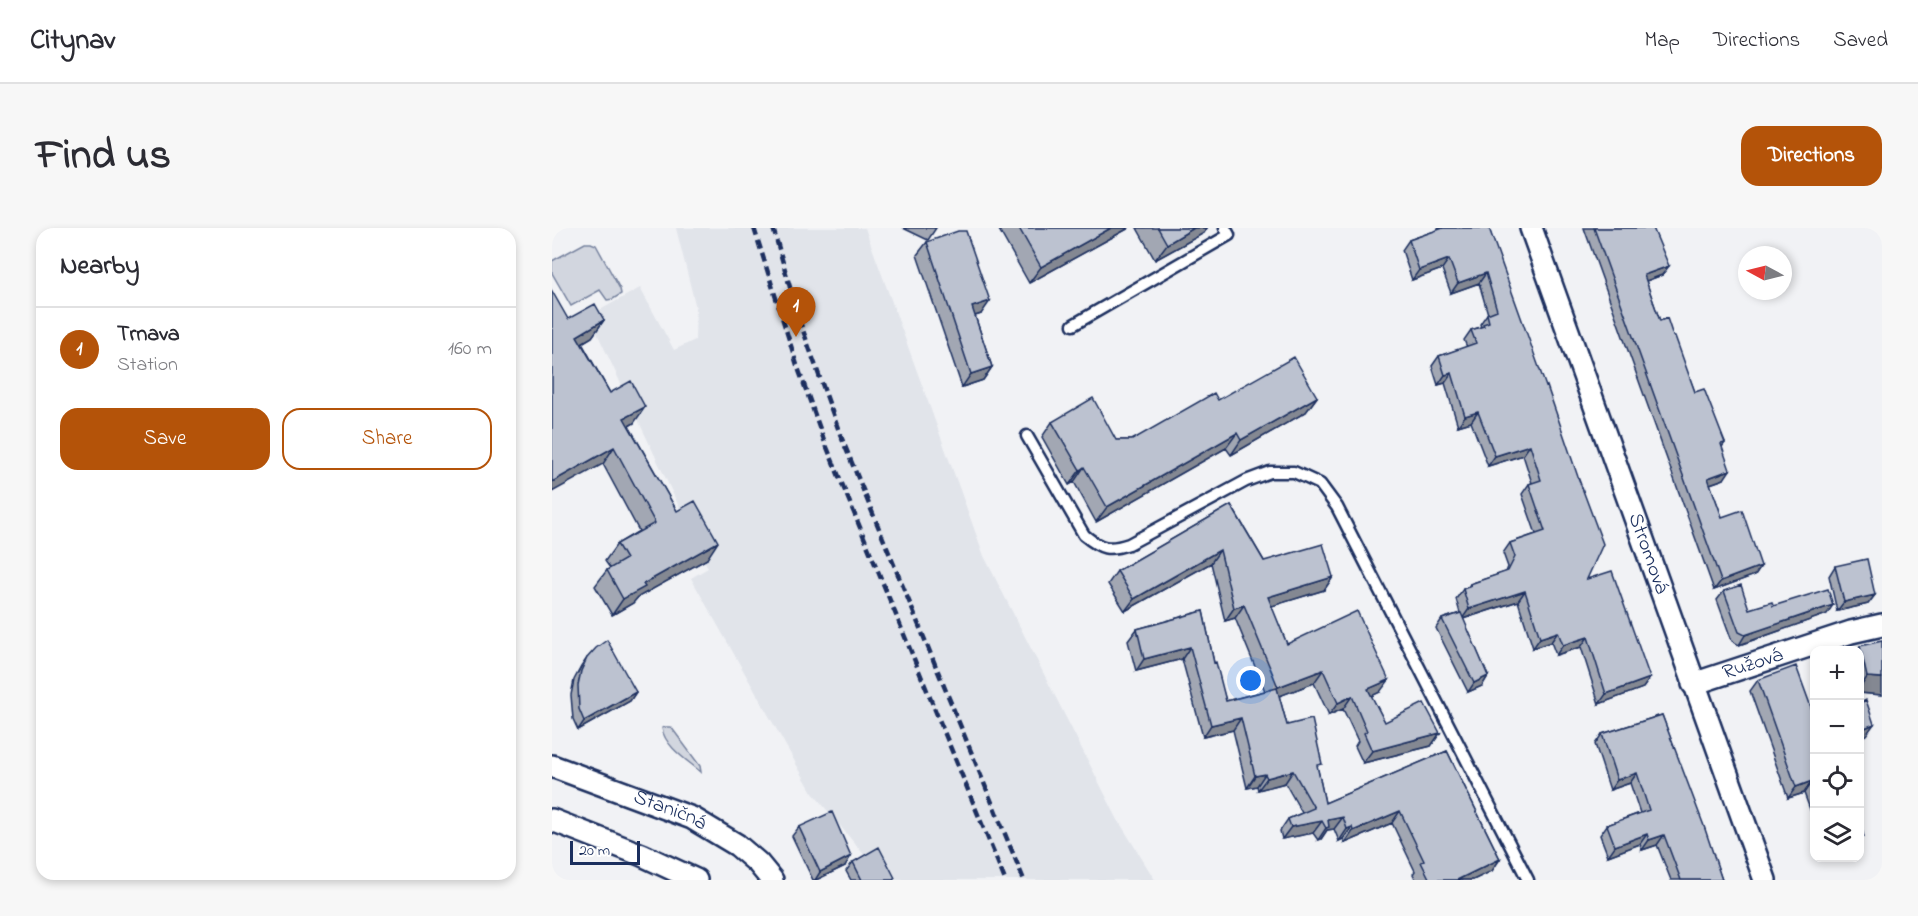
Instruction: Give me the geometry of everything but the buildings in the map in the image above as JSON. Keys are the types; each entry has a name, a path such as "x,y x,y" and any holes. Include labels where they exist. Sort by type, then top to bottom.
{"street":[{"name":"Stromová","path":"1531,228 1765,880"},
{"name":"Ružová","path":"1694,684 1851,632 1882,625"},
{"name":"Staničná","path":"552,766 692,818 737,845 758,863 772,880"},
{"path":"552,820 642,855 696,880"}],"lane":[{"path":"1073,325 1228,235 1225,228"},
{"path":"1027,436 1084,536 1098,546 1113,549 1129,544 1246,481 1270,472 1294,472 1320,484 1337,507 1527,880"}],"shaded area":[{"path":"676,228 865,228 984,556 1118,820 1155,880 885,880 812,792 691,578 708,568 589,316 640,288 674,350 695,340 696,308"},
{"path":"585,243 596,245 621,294 607,300 600,290 571,306 552,273 552,261"},
{"path":"671,727 700,766 701,772 677,753 667,741 662,728"}],"railway":[{"path":"754,228 797,365 824,440 1005,880"},
{"path":"773,228 800,322 840,434 1024,880"}],"place":[{"name":"Trnava","path":"796,337"}]}
